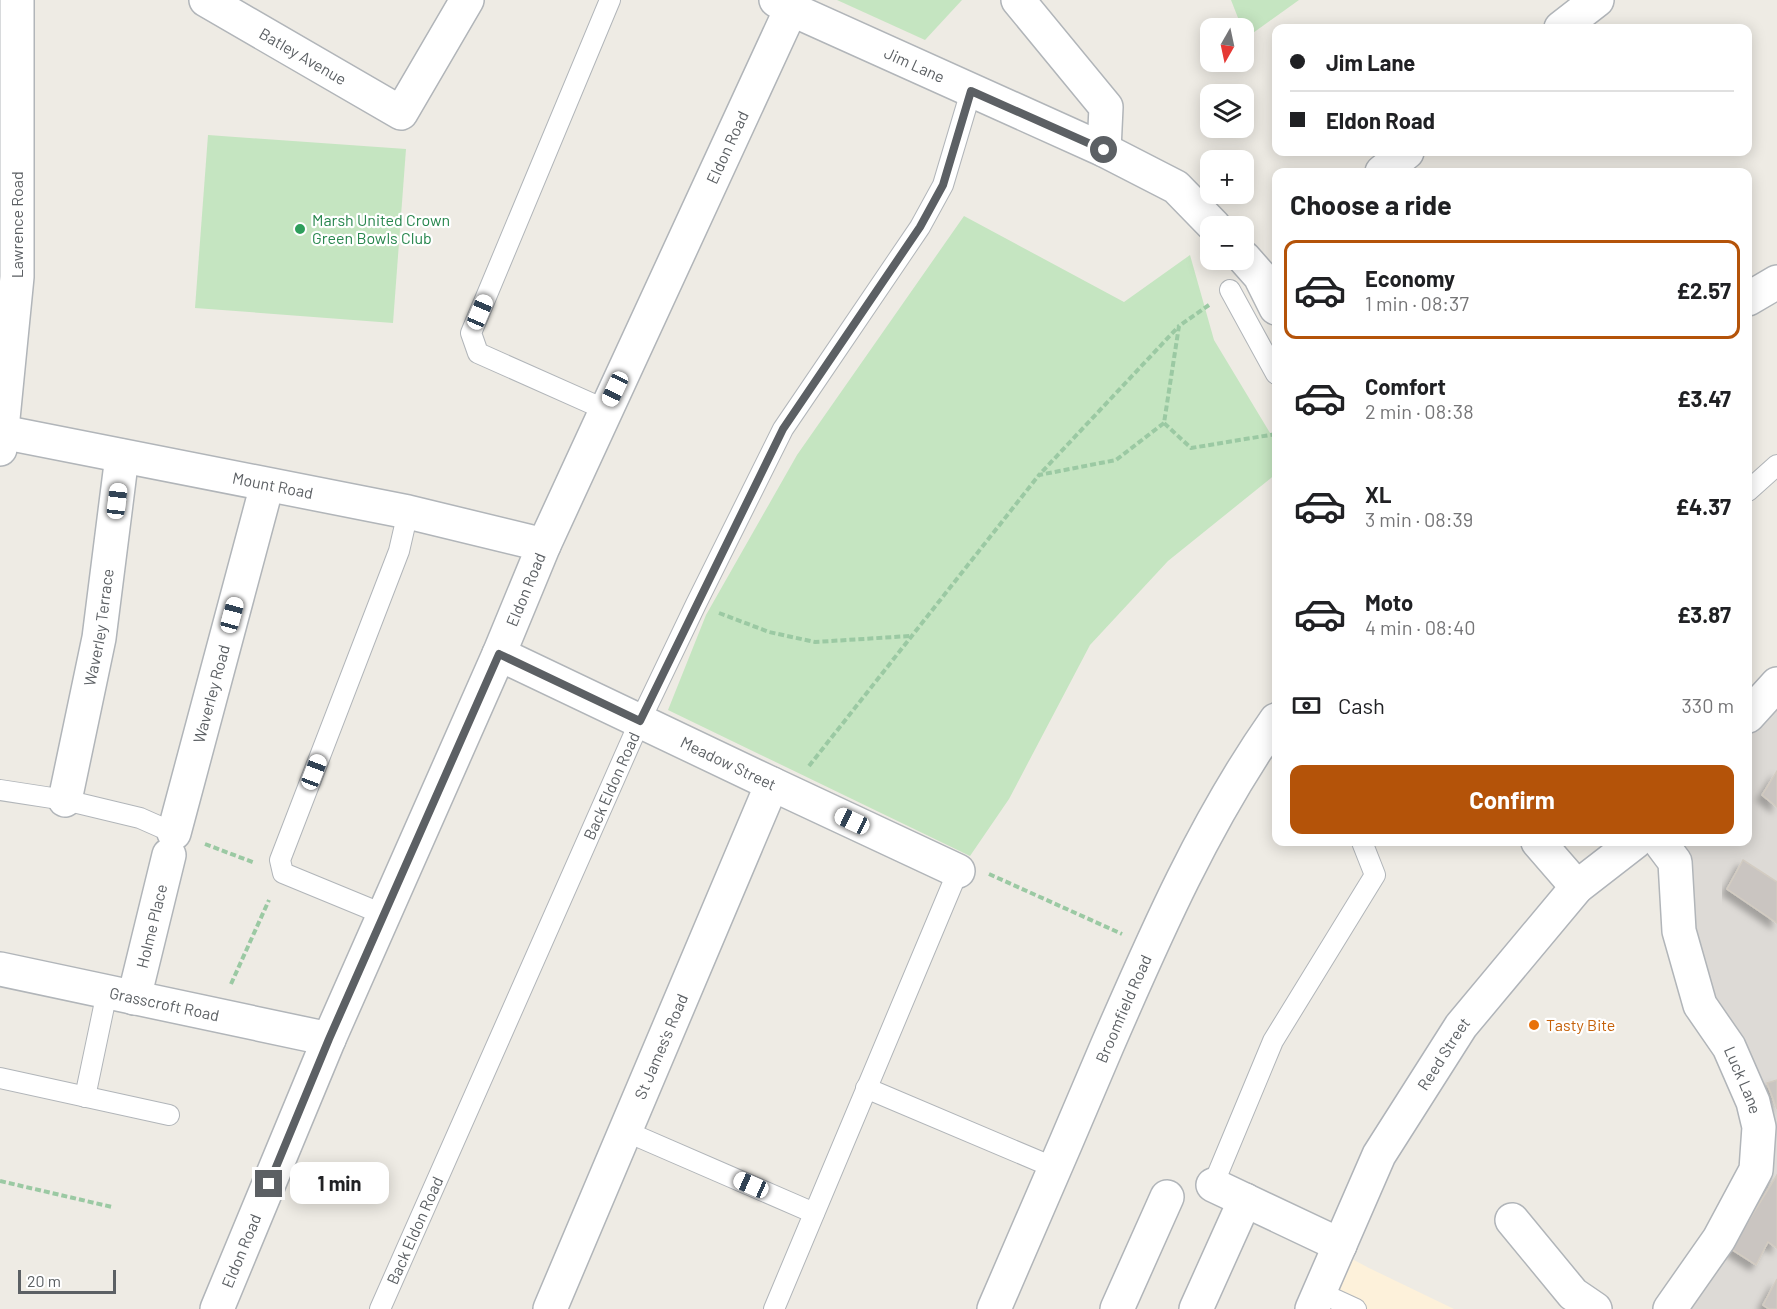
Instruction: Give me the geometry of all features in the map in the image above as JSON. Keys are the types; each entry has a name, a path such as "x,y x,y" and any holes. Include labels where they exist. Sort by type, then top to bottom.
{"street":[{"name":"Lawrence Road","path":"1,440 17,277 17,0"},
{"name":"Batley Avenue","path":"206,0 401,113 467,0"},
{"path":"1018,0 1106,106 1104,150"},
{"path":"1562,16 1597,0"},
{"name":"Eldon Road","path":"217,1309 329,1039 783,4"},
{"name":"Jim Lane","path":"783,4 1104,150 1176,187 1204,216"},
{"path":"1387,168 1402,156"},
{"path":"1260,265 1272,297"},
{"path":"1752,297 1777,282"},
{"name":"Mount Road","path":"1,440 123,456 408,512 544,545"},
{"name":"Waverley Terrace","path":"65,800 99,638 123,456"},
{"name":"Waverley Road","path":"172,844 267,484"},
{"name":"Meadow Street","path":"499,654 958,871"},
{"path":"1752,712 1777,684"},
{"name":"Broomfield Road","path":"994,1309 1150,947 1196,851 1271,740"},
{"name":"St James's Road","path":"549,1309 625,1131 780,788"},
{"name":"Holme Place","path":"120,995 172,844"},
{"path":"1541,846 1577,887"},
{"name":"Reed Street","path":"1315,1300 1379,1155 1461,1026 1577,887 1630,846"},
{"name":"Luck Lane","path":"1663,846 1675,862 1679,931 1700,1005 1729,1047 1753,1102 1759,1127 1756,1170 1719,1239 1670,1309"},
{"name":"Grasscroft Road","path":"0,969 329,1039"},
{"path":"1213,1185 1340,1245"},
{"path":"1117,1309 1167,1197"},
{"path":"1196,1309 1245,1200"},
{"path":"1512,1220 1573,1294 1595,1309"}],"lane":[{"path":"606,410 478,353 471,333 610,0"},
{"name":"Back Eldon Road","path":"380,1309 640,721 696,604 783,429 920,227 943,185 971,91"},
{"path":"1230,290 1272,367"},
{"path":"1752,487 1777,465"},
{"path":"385,915 283,873 279,860 399,551 408,512"},
{"path":"0,790 65,800 140,818 172,844"},
{"path":"1213,1185 1273,1041 1375,875 1364,846"},
{"path":"774,1309 958,871"},
{"path":"85,1097 120,995"},
{"path":"0,1078 169,1115"},
{"path":"866,1088 1055,1168"},
{"path":"625,1131 814,1213"},
{"path":"1315,1300 1356,1309"}],"path":[{"path":"780,788 911,636 1038,475 1179,326 1230,290"},
{"path":"1038,475 1116,460 1164,423 1179,326"},
{"path":"1164,423 1191,448 1272,435"},
{"path":"696,604 769,632 815,642 911,636"},
{"path":"172,844 283,873"},
{"path":"958,871 977,869 1150,947"},
{"path":"217,1015 269,900"},
{"path":"0,1181 112,1207"}],"shaded area":[{"path":"1777,693 1777,1309 1685,1309 1756,1170 1729,1047 1661,846 1752,846 1752,713"},
{"path":"1337,1251 1369,1268 1454,1309 1311,1309"}],"green space":[{"path":"837,0 962,0 925,40"},
{"path":"1231,0 1299,0 1254,32 1254,18 1238,18"},
{"name":"Marsh United Crown Green Bowls Club","path":"208,135 406,149 393,323 195,308"},
{"path":"964,216 1124,302 1190,255 1214,340 1272,436 1272,477 1168,561 1090,645 1009,799 970,856 668,710 706,615 797,455"}],"building":[{"path":"1777,771 1777,807 1762,795"},
{"path":"1743,860 1777,882 1777,923 1727,889"},
{"path":"1777,1080 1777,1109 1767,1083"},
{"path":"1777,1175 1777,1248 1768,1242 1756,1265 1731,1249"},
{"path":"1777,1279 1777,1309 1769,1309 1763,1305"}],"place":[{"name":"Marsh United Crown Green Bowls Club","path":"300,229"},
{"name":"Tasty Bite","path":"1534,1025"}],"route":[{"path":"269,1184 329,1039 499,654 640,721 783,429 920,227 943,185 971,91 1104,150"}]}
